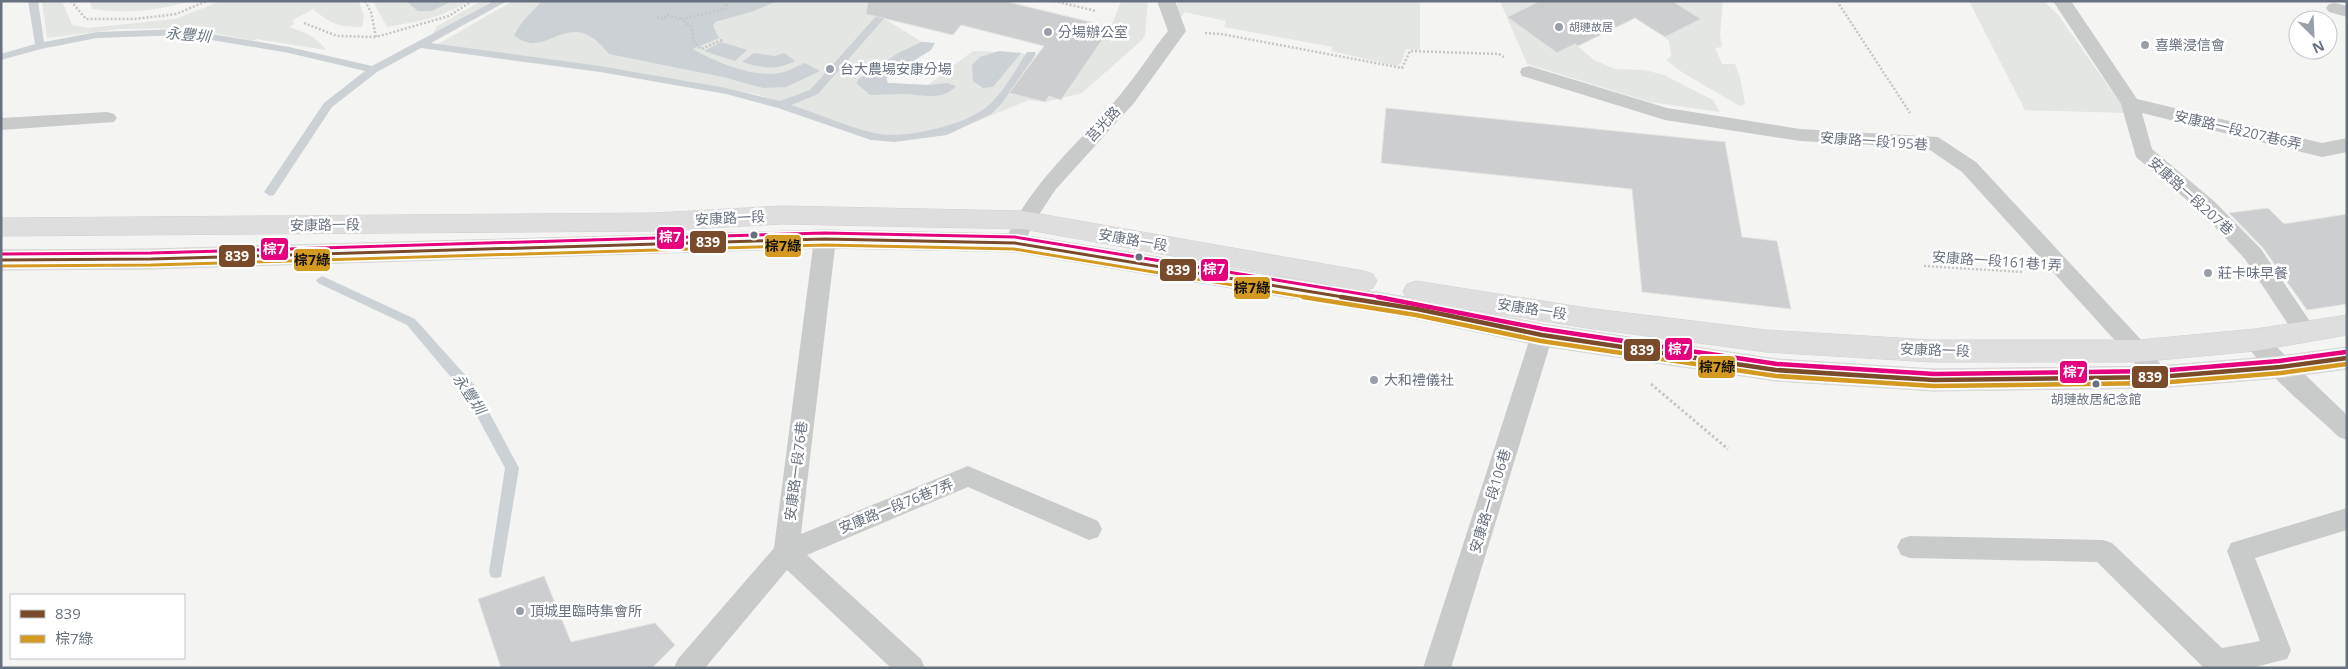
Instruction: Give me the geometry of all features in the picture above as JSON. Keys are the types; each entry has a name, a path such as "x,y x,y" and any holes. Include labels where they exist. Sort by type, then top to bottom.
{"main road":[{"name":"安康路一段","path":"1,227 654,222 782,215 1019,232 1587,318 1766,341 1932,351 2138,351 2255,340 2347,325"},
{"name":"安康路一段","path":"1,260 151,259 1019,232 1542,334 1776,370 1934,380 2158,376 2280,367 2347,358"}],"lane":[{"name":"莒光路","path":"1019,232 1067,161 1127,99 1177,31 1166,1"},
{"name":"安康路一段207巷","path":"2062,1 2130,104 2143,152 2208,207 2253,254 2305,332"},
{"name":"安康路一段195巷","path":"1529,72 1665,114 1800,135 1931,142 1969,167 2138,351 2158,376"},
{"name":"安康路一段207巷6弄","path":"2130,104 2322,150 2347,145"},
{"path":"1,124 107,118"},
{"name":"安康路一段76巷","path":"786,552 825,239"},
{"name":"安康路一段106巷","path":"1437,668 1542,334"},
{"path":"2255,340 2280,367 2347,430"},
{"name":"安康路一段76巷7弄","path":"786,552 968,476 1088,529"},
{"path":"1910,547 2103,551 2211,665 2277,650 2240,551 2347,519"},
{"path":"688,668 786,552 911,668"}],"path":[{"path":"71,1 86,19 135,19 176,14 207,1"},
{"path":"365,1 371,12 376,36"},
{"path":"304,23 337,36 376,36 449,16 472,1"},
{"path":"682,19 725,9 728,1"},
{"path":"1054,1 1096,11"},
{"path":"1837,1 1931,142"},
{"path":"657,17 663,19 671,11"},
{"path":"667,15 682,19 692,28 694,42 701,49 722,40"},
{"path":"1221,34 1402,68 1410,51 1499,54 1529,72"},
{"name":"安康路一段161巷1弄","path":"1924,266 2069,276"},
{"path":"1636,349 1652,387 1728,449"}],"shaded area":[{"path":"42,1 62,1 72,25 88,28 175,19 221,1 359,1 364,16 362,27 335,24 313,9 291,21 295,23 289,27 310,36 326,50 256,39 253,41 190,28 120,29 47,38"},
{"path":"90,1 190,1 153,9 104,11 92,9"},
{"path":"373,1 469,1 459,7 429,18 387,27"},
{"path":"406,1 452,1 432,11 418,11"},
{"path":"481,1 493,1 432,36 436,27"},
{"path":"513,1 897,1 883,18 922,42 935,43 931,50 886,78 888,83 928,85 973,51 1021,53 1082,69 1111,27 1121,1 1148,1 1145,35 1142,40 1082,93 1045,102 1029,100 944,135 899,141 873,139 786,110 791,105 756,94 635,73 438,44"},
{"path":"542,1 777,1 754,11 715,22 713,26 719,38 693,49 723,64 758,73 782,72 805,63 820,71 786,87 763,88 723,77 609,54 595,39 582,33 570,32 537,43 526,42 514,35 523,21"},
{"path":"1177,1 1420,1 1420,50 1406,49 1401,63 1397,66 1331,51 1333,47 1224,27 1226,21 1185,12 1182,16 1176,15"},
{"path":"1500,1 1540,1 1507,17 1557,53 1575,44 1594,60 1615,69 1645,70 1664,75 1713,100 1720,112 1650,102 1527,64"},
{"path":"1672,1 1723,1 1720,35 1722,47 1715,48 1722,64 1735,64 1740,77 1745,104 1740,106 1683,73 1666,60 1671,56 1669,41 1665,37 1700,19"},
{"path":"1969,1 2044,1 2059,16 2127,113 2025,110"},
{"path":"721,42 747,50 735,61 704,51"},
{"path":"922,42 935,43 931,50 886,78 888,83 929,85 947,83 956,86 950,91 938,96 870,95 856,83 860,78 900,52"},
{"path":"999,51 1021,53 993,87 983,88 973,81 972,65 980,57"},
{"path":"754,53 775,56 784,53 795,61 769,68 742,62"}],"building":[{"name":"分場辦公室","path":"868,1 1004,1 1111,27 1061,100 1049,96 1045,102 1009,93 1044,46 961,25 953,35 866,14"},
{"name":"胡璉故居","path":"1540,1 1672,1 1701,19 1665,37 1635,18 1578,46 1575,44 1557,53 1507,17"},
{"path":"1386,108 1725,142 1742,237 1777,241 1791,309 1642,292 1632,189 1381,163"},
{"path":"2268,208 2284,224 2347,214 2347,304 2307,310 2263,248 2229,213"},
{"name":"頂城里臨時集會所","path":"544,576 571,642 655,623 675,645 652,668 501,668 478,599"}],"waterway":[{"path":"33,1 40,46"},
{"name":"永豐圳","path":"373,70 502,1"},
{"path":"781,105 814,92 891,5"},
{"name":"永豐圳","path":"40,46 97,35 182,32 289,50 373,70"},
{"path":"421,45 600,69 726,91 781,105"},
{"name":"永豐圳","path":"1,57 40,46"},
{"path":"781,105 875,137 894,138 943,132 987,112 998,101 1031,54"},
{"name":"永豐圳","path":"270,192 328,105 373,70"},
{"name":"永豐圳","path":"322,280 411,322 470,390 512,468 496,572"}],"transit line":[{"name":"棕7","path":"1,254 151,253 825,233 1015,237 1418,303 1543,329 1777,364 1934,374 2158,371 2279,361 2346,352"},
{"name":"839","path":"1,260 151,259 825,239 1015,243 1417,309 1542,335 1776,370 1934,380 2158,377 2280,367 2347,358"},
{"name":"棕7綠","path":"1,266 151,265 825,245 1014,249 1416,315 1541,341 1776,376 1934,386 2158,383 2281,373 2347,364"}],"place":[{"name":"胡璉故居","path":"1559,27"},
{"name":"分場辦公室","path":"1048,32"},
{"name":"喜樂浸信會","path":"2145,45"},
{"name":"台大農場安康分場","path":"830,69"},
{"name":"莊卡味早餐","path":"2208,273"},
{"name":"大和禮儀社","path":"1374,380"},
{"name":"胡璉故居紀念館","path":"2096,384"},
{"name":"頂城里臨時集會所","path":"520,611"}]}
